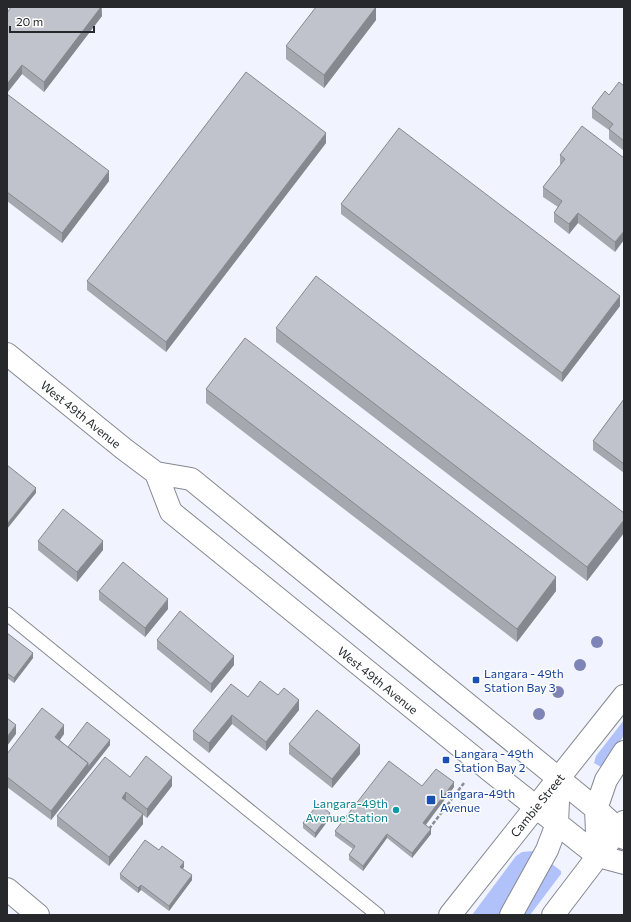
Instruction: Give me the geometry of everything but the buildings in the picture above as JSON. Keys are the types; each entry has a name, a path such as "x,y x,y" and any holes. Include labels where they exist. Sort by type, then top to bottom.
{"street":[{"name":"West 49th Avenue","path":"7,354 124,449 156,473 191,479 622,829"},
{"name":"West 49th Avenue","path":"156,473 172,512 480,763 598,856 624,864"},
{"name":"Cambie Street","path":"450,915 624,696"},
{"path":"598,856 596,809 606,780 624,752"},
{"path":"511,915 547,850 557,824 559,778"},
{"path":"553,915 598,856 622,829"},
{"path":"7,889 38,915"}],"lane":[{"path":"7,614 378,915"}],"path":[{"path":"427,831 464,783"}],"shaded area":[{"path":"624,720 624,735 603,768 594,763 596,756"},
{"path":"533,851 538,854 501,915 472,915 516,856 522,852"},
{"path":"552,864 561,871 561,874 530,915 520,915"}],"place":[{"name":"Langara - 49th Station Bay 3","path":"476,680"},
{"name":"Langara - 49th Station Bay 2","path":"446,760"},
{"name":"Langara-49th Avenue","path":"431,800"},
{"name":"Langara-49th Avenue Station","path":"396,810"}]}
